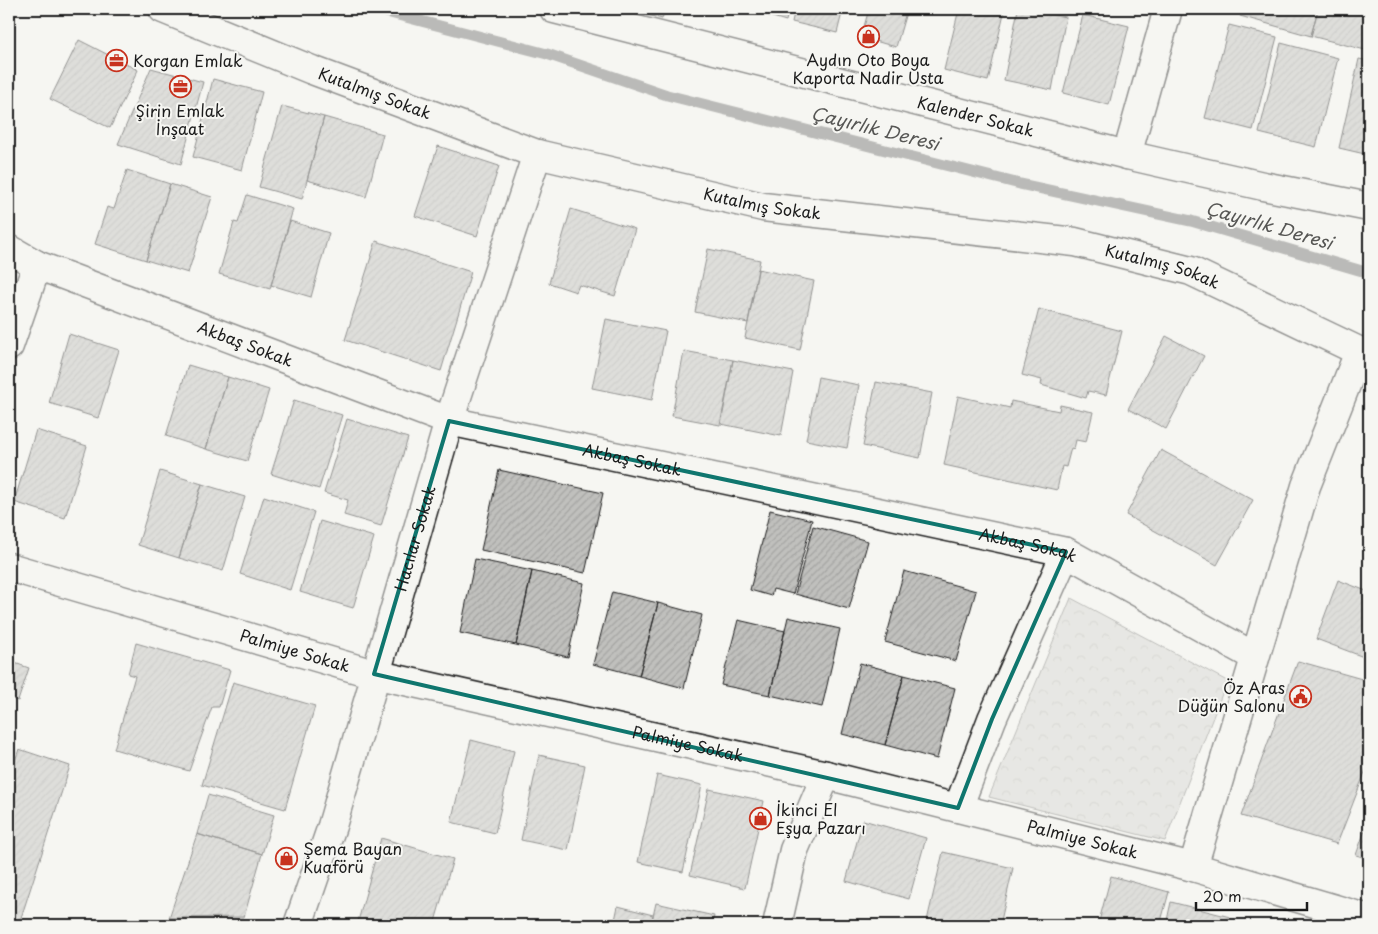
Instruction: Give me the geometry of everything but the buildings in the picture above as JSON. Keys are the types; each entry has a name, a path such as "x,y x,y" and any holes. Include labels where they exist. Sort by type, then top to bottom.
{"street":[{"name":"Kutalmış Sokak","path":"163,9 312,70 537,154 763,207 1075,242 1191,271 1364,354"},
{"name":"Kalender Sokak","path":"554,9 1127,156 1264,186 1369,206"},
{"path":"1127,156 1168,9"},
{"name":"Hacılar Sokak","path":"298,925 332,826 374,674 449,421 537,154"},
{"name":"Akbaş Sokak","path":"9,249 37,264 449,421 1066,552 1255,657"},
{"path":"9,346 37,264"},
{"path":"1193,867 1306,486 1364,354"},
{"path":"958,808 992,718 1066,552"},
{"name":"Palmiye Sokak","path":"9,567 374,674 826,775 1193,867 1369,919"},
{"path":"777,925 794,850 826,775"}],"highlighted area":[{"path":"449,421 1066,552 992,719 958,808 374,674"}],"green space":[{"path":"1071,598 1227,681 1165,841 989,797"}],"waterway":[{"name":"Çayırlık Deresi","path":"375,9 547,54 667,95 1020,184 1191,221 1369,273"}],"place":[{"name":"Aydın Oto Boya Kaporta Nadir Usta","path":"868,36"},
{"name":"Korgan Emlak","path":"117,61"},
{"name":"Şirin Emlak İnşaat","path":"180,87"},
{"name":"Öz Aras Düğün Salonu","path":"1301,697"},
{"name":"İkinci El Eşya Pazarı","path":"760,819"},
{"name":"Şema Bayan Kuaförü","path":"287,858"}]}
